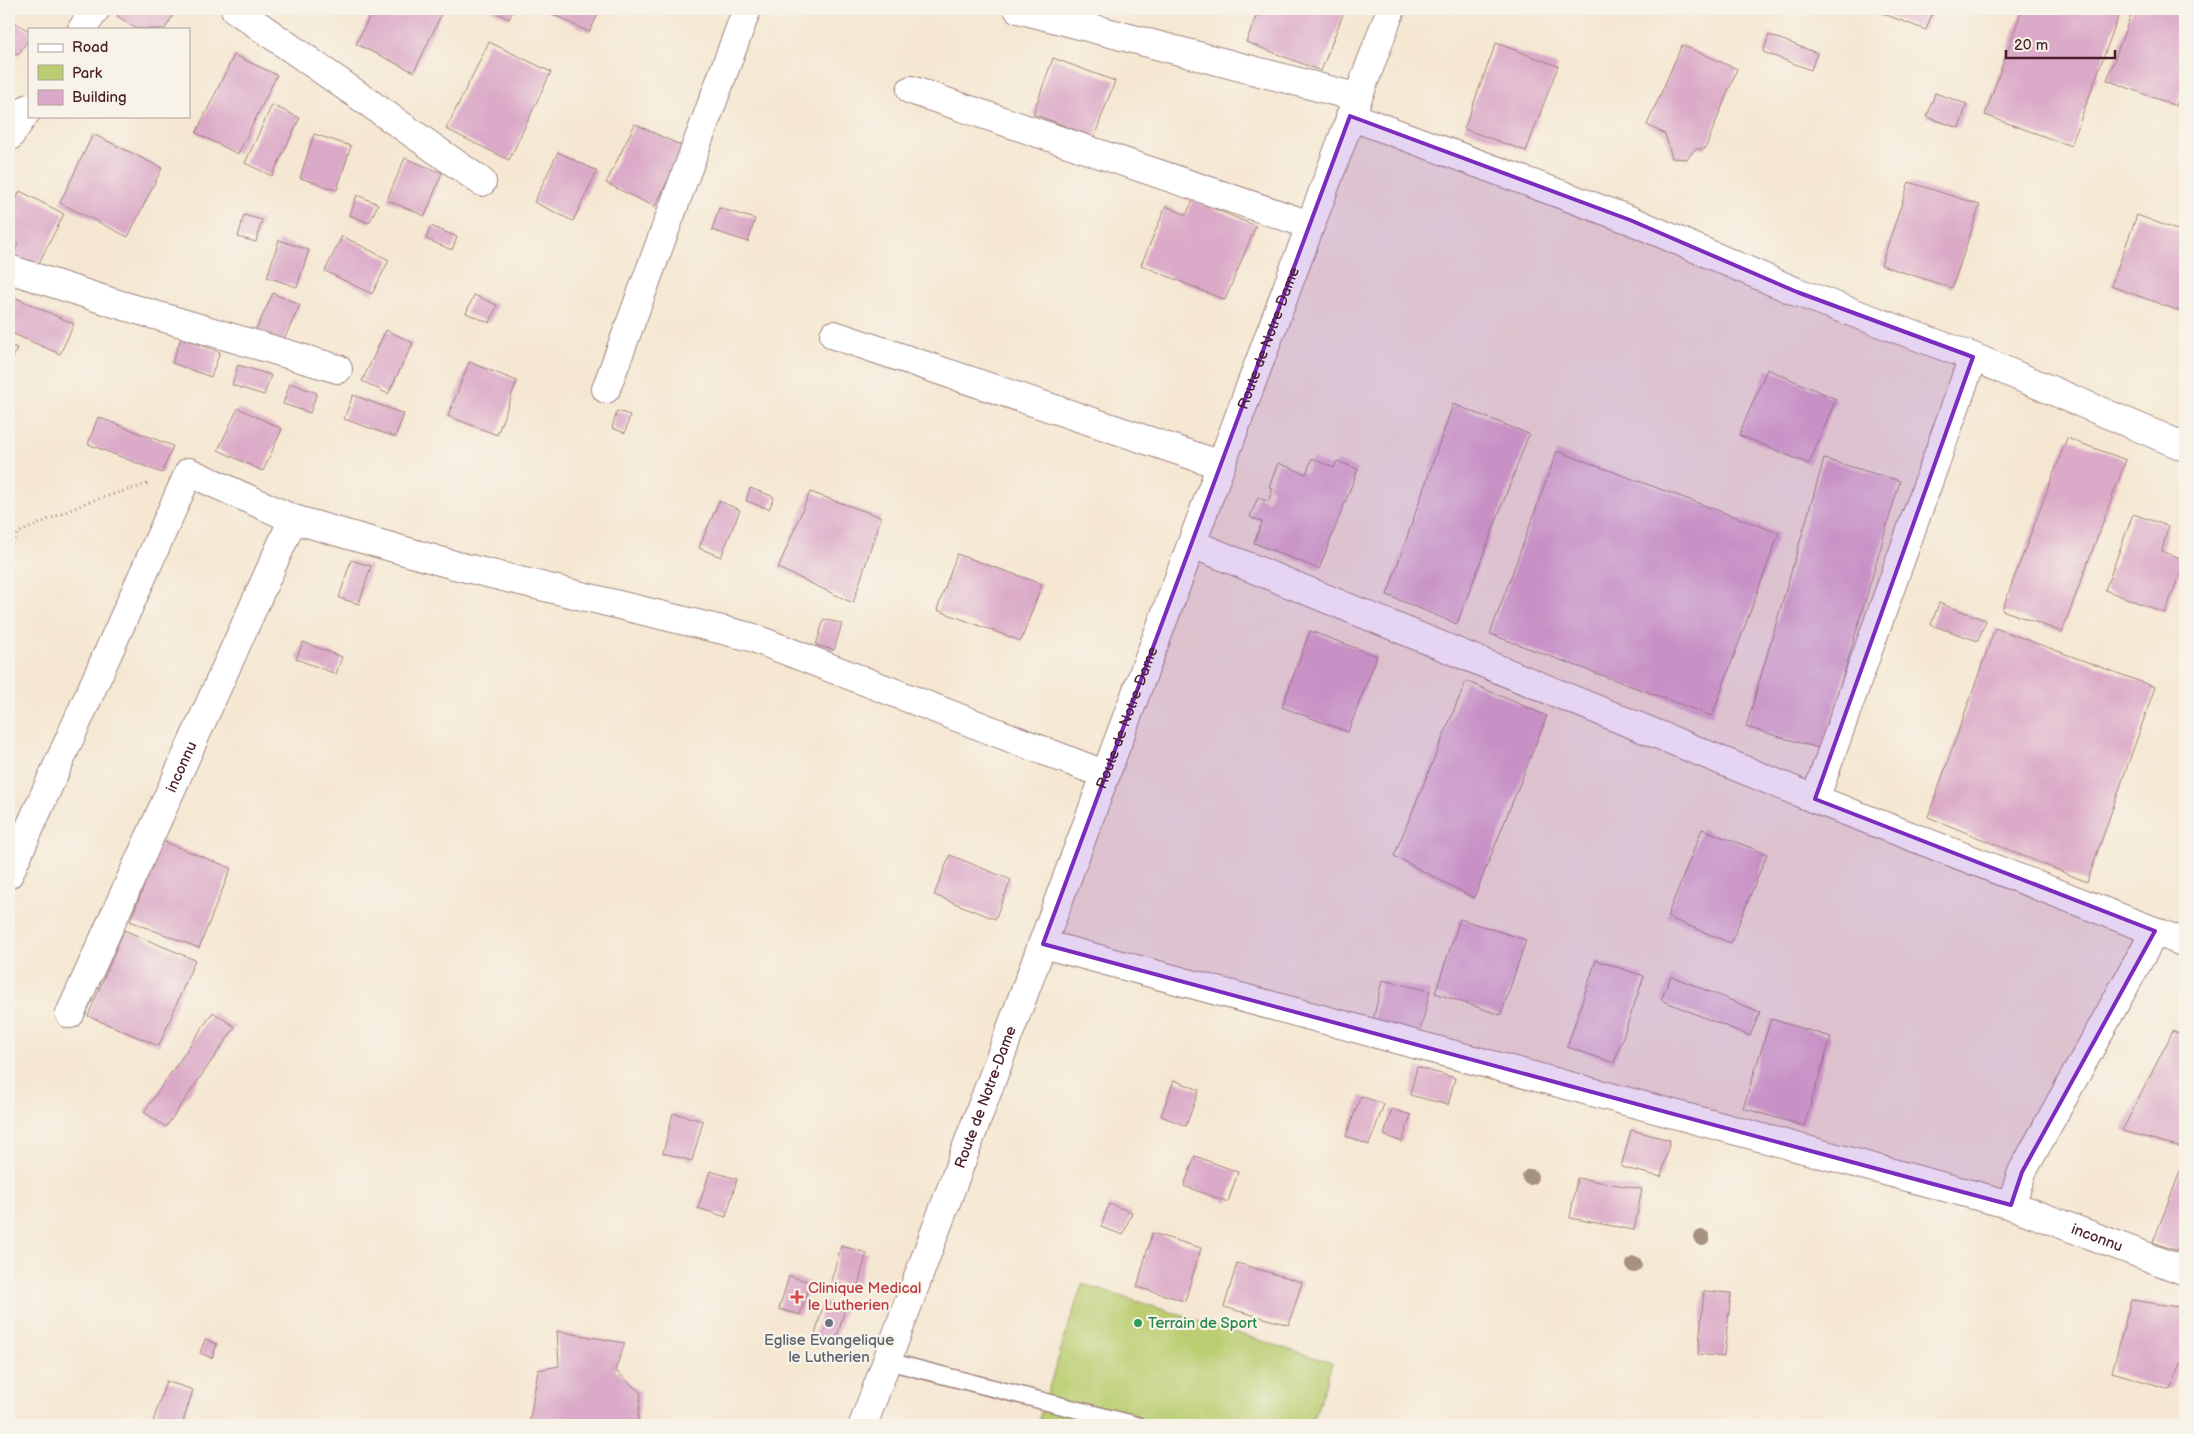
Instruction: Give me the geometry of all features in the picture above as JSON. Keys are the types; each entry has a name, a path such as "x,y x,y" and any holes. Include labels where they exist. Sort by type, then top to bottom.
{"street":[{"path":"83,28 96,9"},
{"path":"235,9 482,182"},
{"path":"606,389 747,9"},
{"path":"1018,9 1353,107 1630,220 1797,292 1973,357 2185,447"},
{"name":"Route de Notre-Dame","path":"863,1425 1391,9"},
{"path":"911,90 1310,225"},
{"path":"9,137 28,109"},
{"path":"9,269 120,305 338,369"},
{"path":"834,334 1221,465"},
{"path":"1815,798 1973,357"},
{"path":"9,874 190,472 292,519 454,566 751,637 1106,774"},
{"name":"inconnu","path":"70,1014 292,519"},
{"path":"1192,544 1815,798 2185,942"},
{"path":"2011,1205 2022,1172 2155,931"},
{"name":"inconnu","path":"1043,944 2011,1205 2185,1270"}],"lane":[{"path":"887,1361 1137,1425"}],"path":[{"path":"9,548 18,533 88,502 190,472"}],"highlighted area":[{"path":"1350,116 1630,220 1797,292 1973,357 1815,799 2155,931 2022,1172 2011,1205 1043,944"}],"green space":[{"name":"Terrain de Sport","path":"1082,1284 1332,1363 1312,1425 1037,1425"}],"building":[{"path":"121,9 177,9 166,28 135,28 117,16"},
{"path":"373,9 444,9 414,72 356,44"},
{"path":"489,9 514,9 509,19"},
{"path":"542,9 601,9 589,32"},
{"path":"1259,9 1345,9 1321,71 1246,42"},
{"path":"1871,9 1934,9 1926,30"},
{"path":"2022,9 2121,9 2071,146 1985,115"},
{"path":"2133,9 2185,10 2185,81 2176,106 2107,80"},
{"path":"9,19 28,30 28,40 18,55 9,49"},
{"path":"1769,35 1817,53 1811,70 1763,52"},
{"path":"489,42 551,72 509,160 446,129"},
{"path":"1496,43 1558,66 1526,151 1464,129"},
{"path":"1682,45 1737,69 1705,149 1695,149 1687,159 1672,158 1665,134 1647,125"},
{"path":"234,55 277,75 238,154 196,133"},
{"path":"1053,58 1115,81 1094,137 1033,114"},
{"path":"1935,93 1967,104 1959,128 1927,117"},
{"path":"272,105 300,118 272,176 245,163"},
{"path":"635,124 684,147 655,207 606,183"},
{"path":"93,134 162,168 128,237 60,203"},
{"path":"314,134 351,146 337,190 300,178"},
{"path":"558,152 597,171 573,221 534,202"},
{"path":"405,158 442,173 425,216 387,200"},
{"path":"1909,182 1980,205 1952,288 1881,265"},
{"path":"20,191 64,214 37,267 13,255 18,244 9,239 9,213"},
{"path":"357,195 378,204 369,223 350,215"},
{"path":"1193,200 1256,226 1225,300 1141,265 1166,206 1186,215"},
{"path":"719,208 755,219 748,242 712,230"},
{"path":"244,215 262,220 256,242 238,237"},
{"path":"2137,215 2185,233 2185,313 2111,286"},
{"path":"431,226 457,237 452,250 426,239"},
{"path":"342,236 389,260 372,294 325,271"},
{"path":"279,240 309,250 297,287 267,277"},
{"path":"273,293 300,305 280,348 253,336"},
{"path":"474,295 497,305 490,323 466,313"},
{"path":"14,297 74,324 60,354 9,332 9,309"},
{"path":"386,330 413,343 388,394 362,381"},
{"path":"181,338 220,352 211,377 172,363"},
{"path":"9,345 17,348 9,369"},
{"path":"469,362 517,381 497,435 448,416"},
{"path":"238,365 271,375 264,395 232,385"},
{"path":"1767,369 1836,399 1809,464 1739,435"},
{"path":"290,383 317,393 310,413 283,404"},
{"path":"353,395 404,414 395,437 344,419"},
{"path":"1453,404 1529,434 1457,624 1387,595"},
{"path":"238,408 282,429 263,471 218,450"},
{"path":"617,411 630,415 625,433 612,428"},
{"path":"98,417 173,446 162,473 88,444"},
{"path":"2067,438 2126,460 2062,632 2002,610"},
{"path":"1557,451 1779,533 1712,716 1490,634"},
{"path":"1312,458 1334,468 1337,461 1358,469 1319,569 1254,543 1262,522 1250,517 1258,497 1268,502 1273,489 1269,487 1278,463 1306,474"},
{"path":"1824,459 1900,481 1822,749 1746,727"},
{"path":"750,488 774,497 769,509 746,501"},
{"path":"810,492 881,517 853,603 778,568"},
{"path":"719,501 740,510 721,557 699,548"},
{"path":"2133,514 2168,526 2162,551 2185,560 2165,613 2105,590"},
{"path":"957,554 1042,584 1021,641 937,610"},
{"path":"351,560 371,566 359,604 339,598"},
{"path":"1939,603 1986,620 1978,641 1931,625"},
{"path":"824,619 842,624 834,650 816,645"},
{"path":"1995,628 2155,687 2087,882 1928,817"},
{"path":"1310,631 1377,656 1348,732 1282,707"},
{"path":"303,642 342,657 336,674 296,659"},
{"path":"1466,681 1547,716 1474,898 1394,856"},
{"path":"1702,829 1767,854 1731,943 1667,917"},
{"path":"162,841 231,868 199,948 130,921"},
{"path":"950,855 1011,880 995,919 934,895"},
{"path":"1460,919 1526,940 1501,1015 1435,993"},
{"path":"124,930 195,960 159,1046 88,1016"},
{"path":"1596,960 1644,976 1614,1063 1567,1047"},
{"path":"1671,976 1760,1012 1750,1036 1661,1000"},
{"path":"1382,980 1430,991 1420,1032 1373,1021"},
{"path":"213,1012 235,1027 166,1127 144,1112"},
{"path":"1771,1019 1831,1037 1804,1126 1743,1108"},
{"path":"2173,1031 2185,1037 2185,1148 2122,1131"},
{"path":"1417,1067 1455,1078 1448,1105 1410,1095"},
{"path":"1174,1080 1199,1090 1186,1126 1161,1116"},
{"path":"1361,1096 1384,1104 1369,1145 1346,1136"},
{"path":"1392,1109 1411,1115 1402,1142 1384,1135"},
{"path":"673,1113 703,1121 692,1161 663,1153"},
{"path":"1631,1130 1670,1140 1661,1177 1621,1167"},
{"path":"1195,1156 1238,1172 1228,1202 1184,1186"},
{"path":"2181,1169 2185,1171 2185,1254 2153,1242"},
{"path":"710,1171 737,1179 726,1217 698,1208"},
{"path":"1577,1178 1642,1189 1634,1230 1570,1218"},
{"path":"1109,1204 1132,1212 1123,1235 1101,1227"},
{"path":"1152,1233 1201,1248 1185,1301 1137,1287"},
{"path":"841,1246 867,1253 857,1288 831,1281"},
{"path":"1237,1263 1302,1282 1289,1325 1224,1307"},
{"path":"789,1276 810,1282 800,1315 779,1309"},
{"path":"1704,1291 1731,1293 1724,1357 1698,1354"},
{"path":"2131,1300 2185,1308 2185,1355 2170,1389 2112,1372"},
{"path":"824,1302 845,1308 835,1345 814,1339"},
{"path":"557,1331 625,1343 615,1370 641,1393 637,1425 529,1425 538,1370 559,1366"},
{"path":"205,1339 217,1344 212,1358 200,1353"},
{"path":"166,1381 193,1390 182,1425 152,1425"}],"place":[{"name":"Clinique Medical le Lutherien","path":"797,1297"},
{"name":"Eglise Evangelique le Lutherien","path":"829,1323"},
{"name":"Terrain de Sport","path":"1138,1323"}]}
